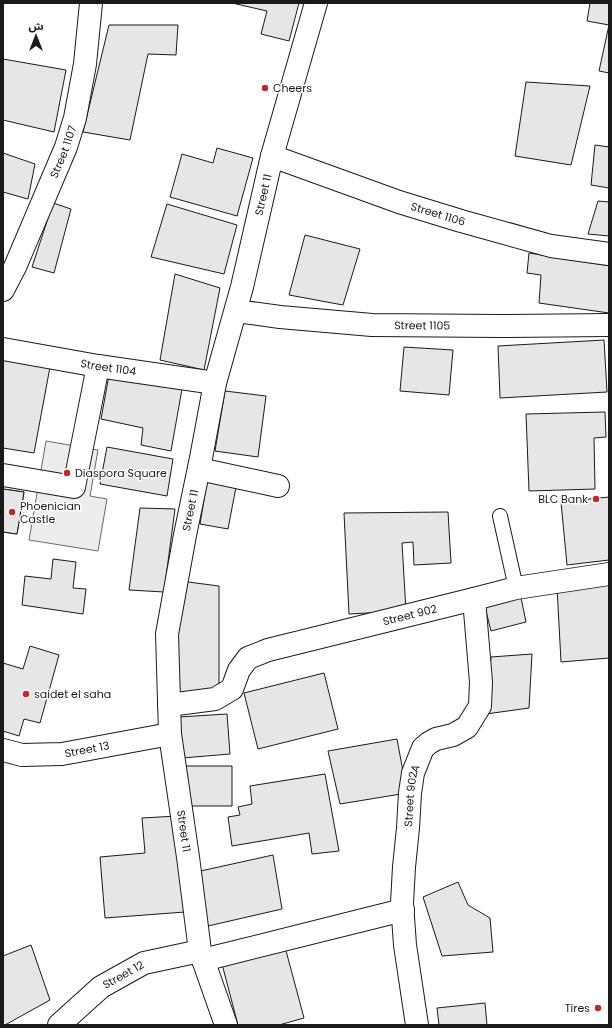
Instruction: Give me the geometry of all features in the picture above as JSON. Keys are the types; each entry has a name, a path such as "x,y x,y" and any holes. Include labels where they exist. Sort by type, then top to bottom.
{"street":[{"name":"Street 1107","path":"3,290 66,147 75,118 85,64 91,3"},
{"name":"Street 11","path":"226,1025 202,956 170,734 167,634 215,383 236,311 272,156 316,3"},
{"name":"Street 1106","path":"272,156 399,202 460,221 551,246 609,254"},
{"name":"Street 1105","path":"236,311 280,317 372,325 609,325"},
{"name":"Street 1104","path":"3,349 98,366 215,383"},
{"path":"3,475 74,487 98,366"},
{"path":"199,469 278,486"},
{"name":"Street 902","path":"169,705 215,699 232,689 239,670 248,658 268,650 516,588 609,574"},
{"name":"Street 902A","path":"417,1025 406,945 403,910 404,867 410,793 413,773 423,748 436,739 453,735 467,727 480,706 481,682 474,599"},
{"name":"Street 13","path":"3,750 22,755 62,754 170,734"},
{"name":"Street 12","path":"59,1025 101,987 144,963 202,956 403,910"}],"lane":[{"path":"500,516 516,588"}],"shaded area":[{"name":"Diaspora Square","path":"46,441 98,450 90,496 107,499 98,551 29,540"}],"building":[{"path":"232,3 299,3 289,41 261,34 267,11"},
{"path":"590,3 609,3 609,25 587,21"},
{"path":"109,25 178,25 176,55 148,54 130,140 83,132"},
{"path":"609,25 609,73 599,71"},
{"path":"3,59 66,70 54,132 3,120"},
{"path":"526,82 590,86 571,165 515,156"},
{"path":"595,145 609,147 609,188 591,185"},
{"path":"217,148 253,158 237,216 170,197 182,154 213,163"},
{"path":"3,153 35,164 28,199 3,192"},
{"path":"598,201 609,202 609,236 588,234"},
{"path":"53,203 71,209 54,273 32,267"},
{"path":"167,204 237,225 224,274 151,257"},
{"path":"305,235 360,249 343,305 289,295"},
{"path":"529,253 609,265 609,313 539,303 541,275 527,273"},
{"path":"175,274 220,288 204,370 160,360"},
{"path":"604,340 607,392 500,398 498,346"},
{"path":"404,347 453,350 449,395 400,391"},
{"path":"3,359 50,367 34,453 3,448"},
{"path":"109,375 182,389 171,451 141,445 143,428 101,419"},
{"path":"225,391 266,396 258,457 215,451"},
{"path":"605,412 606,437 594,438 595,489 529,491 526,414"},
{"path":"107,447 173,459 167,496 100,484"},
{"path":"207,482 236,487 228,529 200,524"},
{"name":"Phoenician Castle","path":"3,489 24,492 17,534 3,532"},
{"name":"Phoenician Castle","path":"3,489 24,492 17,534 3,532"},
{"path":"609,497 609,560 567,565 561,502"},
{"path":"140,508 175,509 164,592 129,590"},
{"path":"448,512 451,563 414,565 413,542 402,543 406,611 349,614 344,513"},
{"path":"53,559 76,562 73,588 86,589 83,614 22,605 25,576 51,579"},
{"path":"188,582 219,586 219,691 179,696 171,660 180,597"},
{"path":"609,582 609,658 561,662 557,587"},
{"path":"520,593 526,622 491,631 484,603"},
{"name":"saidet el saha","path":"30,646 59,655 40,723 24,719 19,736 3,731 3,663 23,669"},
{"path":"532,654 529,708 486,714 491,657"},
{"path":"324,673 338,729 258,749 244,693"},
{"path":"227,714 230,754 182,758 179,717"},
{"path":"397,739 407,793 340,804 328,751"},
{"path":"185,766 232,766 232,806 184,806"},
{"path":"325,774 339,851 312,854 309,833 232,846 228,817 240,815 238,807 252,804 250,786"},
{"path":"177,816 185,912 105,918 100,857 145,853 142,818"},
{"path":"273,855 282,909 208,926 196,872"},
{"path":"458,882 468,905 490,918 493,952 442,956 423,897"},
{"path":"31,945 50,1000 3,1025 3,956"},
{"path":"285,947 304,1018 279,1025 238,1025 222,964"},
{"path":"485,1003 487,1025 439,1025 437,1008"}],"place":[{"name":"Cheers","path":"265,88"},
{"name":"Diaspora Square","path":"67,473"},
{"name":"BLC Bank","path":"596,499"},
{"name":"Phoenician Castle","path":"12,512"},
{"name":"saidet el saha","path":"26,694"},
{"name":"Tires","path":"598,1008"}]}
